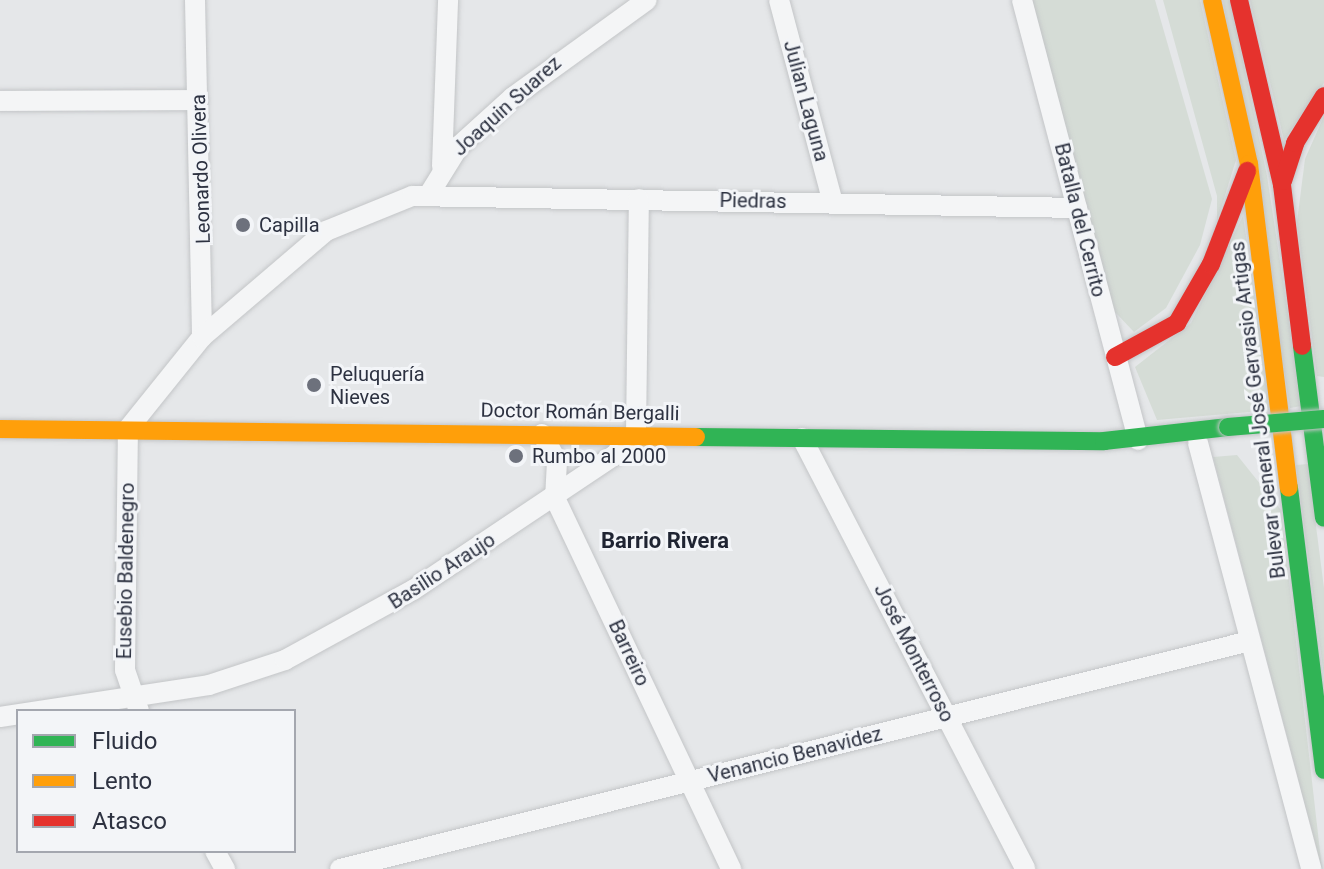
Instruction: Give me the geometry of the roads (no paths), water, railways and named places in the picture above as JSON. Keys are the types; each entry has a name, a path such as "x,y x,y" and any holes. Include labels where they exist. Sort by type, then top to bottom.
{"main road":[{"name":"Bulevar General José Gervasio Artigas","path":"1212,0 1249,164 1324,770"},
{"path":"1239,0 1282,185 1324,518"},
{"path":"1282,185 1295,143 1324,96"},
{"path":"1115,357 1177,323 1211,264 1249,164"},
{"name":"Doctor Román Bergalli","path":"1160,438 1198,443 1229,433 1324,419"},
{"name":"Doctor Román Bergalli","path":"0,429 1138,440 1229,433 1324,431"}],"street":[{"name":"Leonardo Olivera","path":"195,0 202,337"},
{"path":"442,166 448,0"},
{"name":"Joaquin Suarez","path":"428,196 442,166 524,88 647,0"},
{"name":"Julian Laguna","path":"779,0 833,203"},
{"name":"Batalla del Cerrito","path":"1022,0 1138,440"},
{"path":"0,101 198,100"},
{"path":"128,429 202,337 326,231 376,205 428,196"},
{"name":"Piedras","path":"428,196 1077,208"},
{"path":"636,435 639,199"},
{"name":"Eusebio Baldenegro","path":"128,429 125,670 135,704"},
{"name":"Barreiro","path":"542,434 557,461 555,498 731,869"},
{"name":"Basilio Araujo","path":"83,709 135,704 247,674 326,642 555,498 636,435"},
{"name":"José Monterroso","path":"802,438 1025,869"},
{"path":"1198,443 1311,869"},
{"name":"Venancio Benavidez","path":"340,869 1250,641"}],"place":[{"name":"Capilla","path":"243,225"},
{"name":"Peluquería Nieves","path":"314,385"},
{"name":"Rumbo al 2000","path":"516,456"}],"district":[{"name":"Barrio Rivera","path":"665,541"}]}
